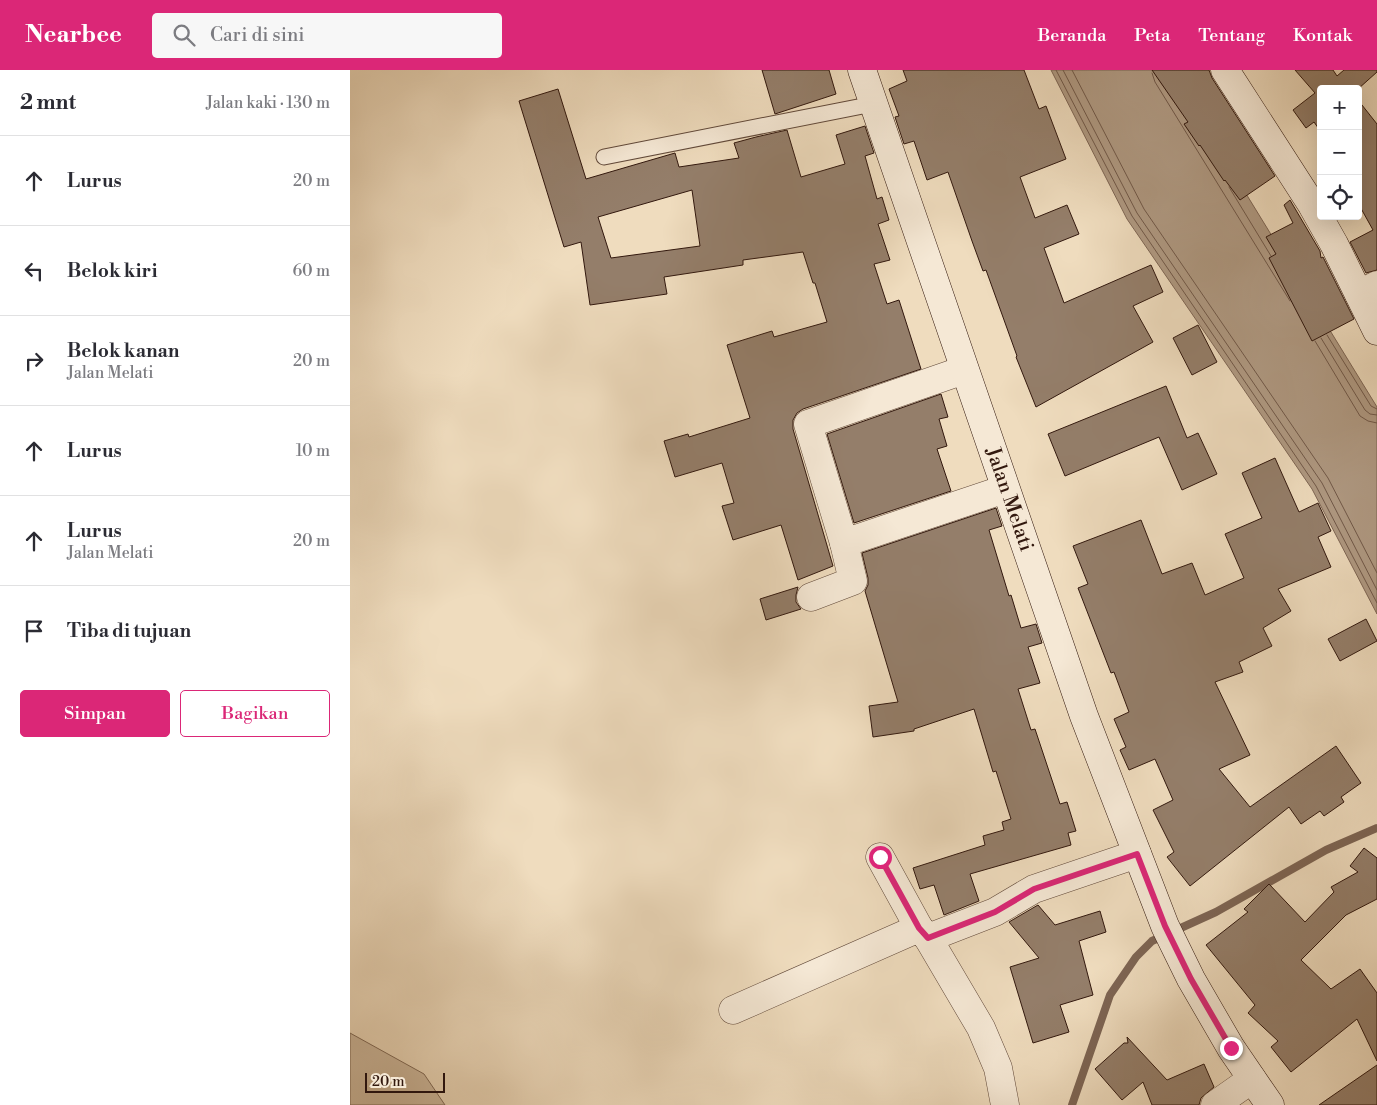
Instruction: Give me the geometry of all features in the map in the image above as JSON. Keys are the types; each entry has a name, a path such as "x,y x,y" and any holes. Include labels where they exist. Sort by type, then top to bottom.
{"street":[{"name":"Jalan Melati","path":"862,70 1084,716 1137,854 1165,926 1191,979 1231,1048 1252,1079"},
{"path":"1225,70 1312,205 1334,244 1368,290 1377,331"},
{"path":"811,597 853,581 844,543 808,424 964,370"},
{"path":"844,543 1006,490"},
{"path":"733,1010 924,933 995,912 1034,889 1137,854"},
{"path":"880,857 981,1028 998,1068 1006,1105"},
{"path":"1215,1105 1252,1079 1270,1105"}],"lane":[{"path":"604,157 873,104"}],"shaded area":[{"path":"350,1033 424,1074 445,1105 350,1105"}],"water":[{"path":"1051,70 1170,70 1377,407 1377,614 1312,489 1127,219"}],"building":[{"path":"762,70 829,70 836,94 775,114"},
{"path":"903,70 1024,70 1039,109 1046,106 1066,159 1020,177 1035,218 1067,205 1079,234 1044,248 1064,303 1151,265 1163,292 1133,306 1153,342 1036,407 1016,357 986,270 983,271 948,172 927,180 914,141 904,144 895,117 899,116 889,89 907,81"},
{"path":"1152,70 1209,70 1212,78 1275,176 1240,200 1224,181 1184,124 1188,122"},
{"path":"1295,70 1333,70 1337,76 1344,70 1377,70 1362,85 1317,85 1317,126 1314,122 1306,128 1293,110 1315,93"},
{"path":"558,89 586,179 675,153 679,167 739,158 734,143 787,130 801,177 845,164 836,135 865,126 874,153 865,156 877,199 882,197 889,220 878,224 890,260 874,264 887,304 899,300 921,369 803,409 797,413 793,420 793,429 833,566 798,580 781,525 733,540 722,506 734,503 722,463 675,477 664,441 688,434 689,437 750,418 727,345 772,331 774,337 827,322 803,252 743,260 743,265 664,277 667,294 590,305 581,242 564,247 519,101","holes":["692,190 700,246 611,258 598,217"]},
{"path":"1362,105 1377,124 1377,270 1366,273 1350,242 1373,230 1362,210"},
{"path":"1290,200 1320,251 1321,258 1323,257 1354,319 1312,341 1269,258 1276,254 1266,237 1293,223 1284,205"},
{"path":"1198,325 1217,362 1192,375 1173,338"},
{"path":"1166,386 1187,438 1198,433 1217,474 1182,490 1159,437 1065,476 1048,434"},
{"path":"941,394 948,417 939,419 947,446 937,449 951,491 854,523 827,434"},
{"path":"1275,458 1299,512 1318,503 1331,531 1318,537 1331,567 1278,589 1291,611 1263,628 1272,646 1239,662 1243,672 1215,682 1250,755 1219,769 1250,807 1336,746 1361,783 1341,797 1344,802 1324,816 1320,811 1301,824 1289,807 1190,886 1167,857 1174,852 1153,810 1173,800 1155,759 1129,770 1120,750 1126,747 1114,719 1129,712 1114,672 1111,673 1078,588 1088,584 1073,546 1141,520 1162,574 1192,563 1205,595 1244,578 1225,534 1262,518 1242,473"},
{"path":"996,508 1002,526 989,530 1009,596 1011,595 1021,628 1036,624 1042,643 1028,647 1040,683 1018,689 1031,730 1035,729 1060,804 1067,802 1076,831 1068,833 1071,845 970,874 979,901 944,915 934,885 920,889 913,868 985,845 983,836 1004,830 1002,822 1011,819 996,771 993,772 974,709 914,729 914,731 873,737 869,706 898,702 865,591 868,585 868,578 862,553"},
{"path":"798,587 796,602 801,609 766,620 760,599"},
{"path":"1366,619 1377,641 1340,661 1328,639"},
{"path":"1364,848 1377,858 1377,899 1346,915 1301,960 1331,989 1360,969 1377,993 1377,1061 1357,1019 1291,1072 1271,1047 1278,1041 1248,1013 1255,1005 1206,945 1248,912 1244,909 1269,884 1305,922 1334,892 1331,887 1358,872 1350,866"},
{"path":"1038,905 1055,925 1100,911 1106,932 1079,941 1093,995 1060,1005 1069,1032 1033,1043 1010,967 1039,958 1009,922"},
{"path":"1127,1037 1167,1080 1204,1064 1214,1087 1201,1098 1199,1105 1152,1105 1143,1082 1122,1100 1095,1069 1124,1043 1128,1043"},
{"path":"1377,1065 1377,1105 1319,1105"}],"waterway":[{"path":"1072,1105 1110,995 1136,957 1152,941 1216,912 1326,850 1377,828"}],"route":[{"path":"880,857 919,928 928,938 995,912 1034,889 1137,854 1165,926 1191,979 1231,1048"}]}
